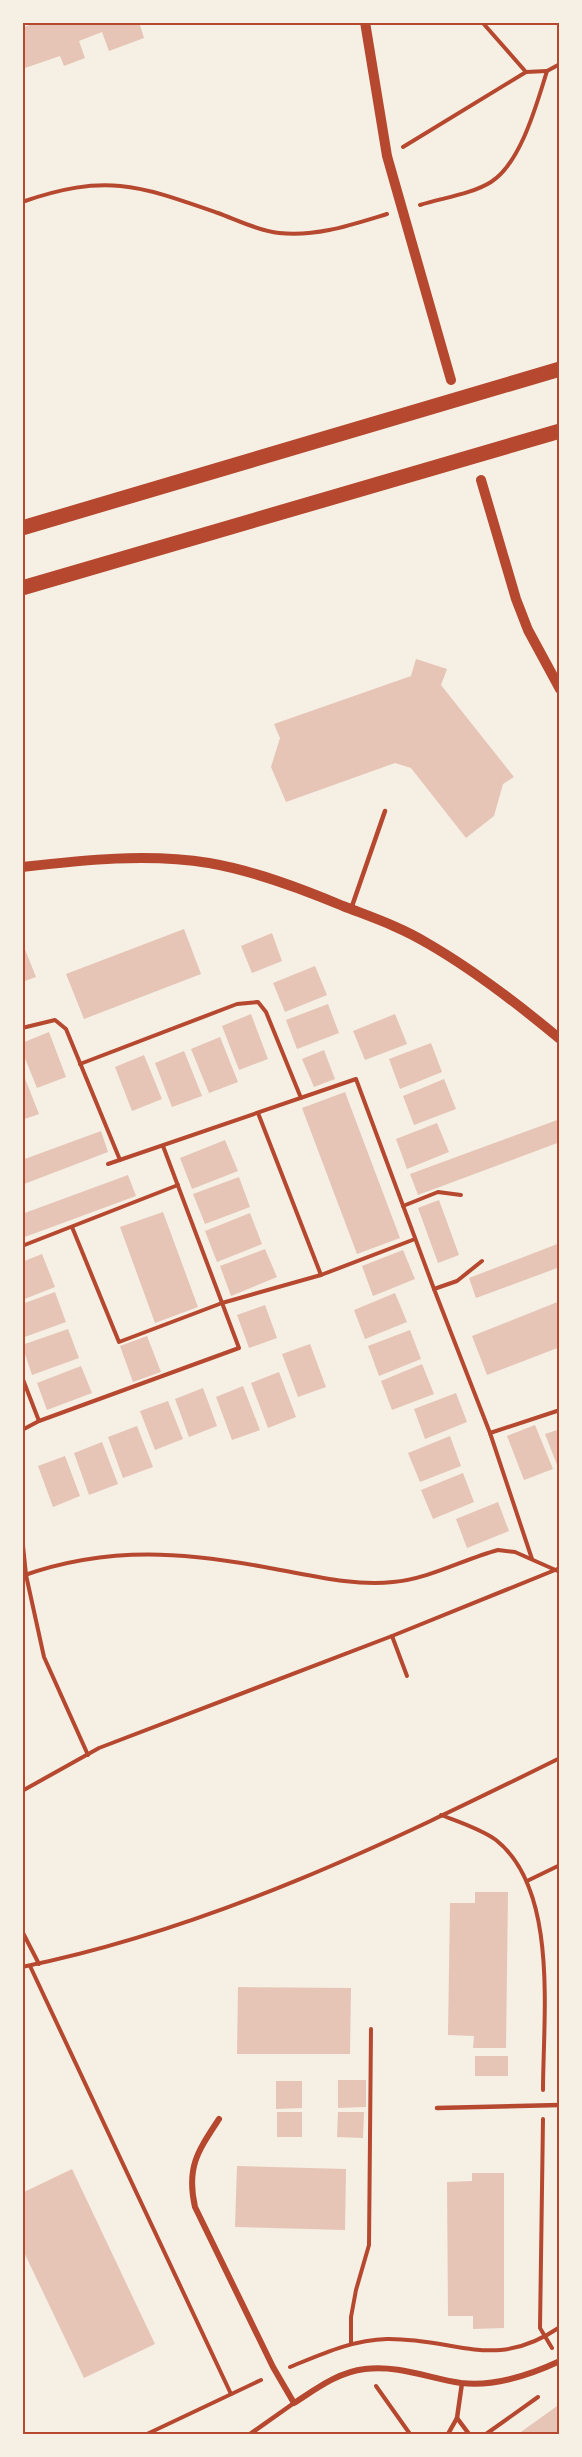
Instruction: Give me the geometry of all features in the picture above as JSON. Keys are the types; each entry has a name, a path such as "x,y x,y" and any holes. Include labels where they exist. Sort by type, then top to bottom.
{"main road":[{"path":"22,528 560,369"},
{"path":"22,588 560,431"}],"street":[{"path":"365,22 387,156 451,380"},
{"path":"481,480 516,599 528,630 560,689"},
{"path":"22,867 82,860 146,858 208,863 268,877 351,909 426,942 517,1004 560,1039"},
{"path":"219,2119 198,2151 192,2169 190,2186 195,2207 273,2367 294,2403 339,2376 363,2369 404,2370 462,2383 493,2383 540,2371 560,2361"}],"lane":[{"path":"351,909 385,811"},
{"path":"437,2108 560,2105"},
{"path":"448,2434 457,2418 462,2383"},
{"path":"250,2434 294,2403"},
{"path":"457,2418 469,2434"}],"path":[{"path":"482,22 526,72"},
{"path":"387,156 526,72 547,71 560,64"},
{"path":"476,188 491,182 514,157 536,107 547,71"},
{"path":"22,202 79,186 100,184 150,189 277,233 314,234 331,231"},
{"path":"80,1064 237,1004 258,1002 266,1012 301,1098"},
{"path":"22,1028 56,1020 66,1029 120,1160"},
{"path":"108,1164 356,1079 490,1433 532,1559"},
{"path":"258,1113 321,1275"},
{"path":"22,1430 39,1421 238,1348 164,1146"},
{"path":"22,1246 178,1185"},
{"path":"403,1206 438,1192 461,1195"},
{"path":"72,1227 119,1342 222,1303 321,1275 415,1239"},
{"path":"434,1289 457,1281 482,1261"},
{"path":"22,1377 39,1421"},
{"path":"490,1433 560,1410"},
{"path":"22,1536 24,1575 44,1657 88,1755"},
{"path":"24,1575 65,1563 103,1557 181,1554 330,1579 395,1582 498,1550 515,1551 558,1570"},
{"path":"22,1791 88,1755 558,1570"},
{"path":"393,1636 407,1676"},
{"path":"22,1968 131,1941 210,1916 297,1882 560,1758"},
{"path":"441,1815 494,1839 511,1855 527,1881 542,1933 543,2105 540,2328 552,2348"},
{"path":"527,1881 560,1865"},
{"path":"22,1931 39,1964"},
{"path":"30,1966 231,2394"},
{"path":"351,2344 353,2308 369,2245 371,2029"},
{"path":"376,2386 410,2434"},
{"path":"486,2434 538,2397"}],"building":[{"path":"37,22 139,22 144,38 109,51 102,32 79,41 85,58 64,66 60,56 22,69 22,28"},
{"path":"416,659 447,669 441,685 514,777 503,784 494,816 466,838 411,768 395,763 286,802 271,767 280,738 274,724 411,676"},
{"path":"184,929 201,974 84,1019 66,974"},
{"path":"272,933 282,961 252,973 241,946"},
{"path":"22,942 36,977 22,982"},
{"path":"315,966 327,995 285,1012 273,983"},
{"path":"328,1004 339,1033 297,1049 286,1020"},
{"path":"251,1014 268,1059 239,1070 222,1026"},
{"path":"395,1014 407,1044 365,1060 353,1031"},
{"path":"49,1032 66,1077 37,1088 22,1051 22,1043"},
{"path":"220,1037 238,1082 209,1093 191,1049"},
{"path":"431,1043 442,1072 400,1089 389,1059"},
{"path":"324,1050 335,1079 314,1087 302,1059"},
{"path":"184,1051 202,1096 172,1107 155,1063"},
{"path":"144,1055 162,1099 132,1111 115,1067"},
{"path":"22,1071 39,1114 22,1120"},
{"path":"444,1079 456,1109 414,1125 403,1096"},
{"path":"345,1092 400,1238 357,1254 302,1108"},
{"path":"560,1119 560,1142 418,1195 410,1174"},
{"path":"437,1123 449,1152 407,1169 396,1139"},
{"path":"101,1131 108,1152 24,1184 22,1160"},
{"path":"225,1140 238,1171 192,1189 180,1158"},
{"path":"128,1175 136,1196 22,1238 22,1214"},
{"path":"239,1177 250,1207 205,1224 193,1194"},
{"path":"439,1200 459,1255 438,1263 418,1208"},
{"path":"163,1212 198,1307 155,1323 120,1227"},
{"path":"250,1213 262,1244 217,1262 205,1231"},
{"path":"560,1243 560,1267 476,1298 469,1278"},
{"path":"265,1249 277,1277 231,1296 220,1266"},
{"path":"403,1250 415,1279 373,1296 362,1266"},
{"path":"42,1254 55,1287 22,1300 22,1262"},
{"path":"55,1292 66,1322 22,1338 22,1304"},
{"path":"395,1293 407,1322 365,1339 354,1310"},
{"path":"560,1301 560,1347 487,1375 472,1336"},
{"path":"265,1305 277,1338 249,1348 237,1315"},
{"path":"68,1329 79,1358 32,1375 22,1345"},
{"path":"410,1330 421,1359 379,1376 368,1346"},
{"path":"147,1336 161,1372 133,1382 120,1346"},
{"path":"310,1344 326,1387 298,1397 282,1354"},
{"path":"422,1364 434,1394 392,1410 381,1381"},
{"path":"81,1366 92,1393 47,1410 37,1383"},
{"path":"279,1372 296,1417 268,1428 251,1383"},
{"path":"243,1386 260,1430 232,1440 216,1397"},
{"path":"203,1388 217,1426 189,1437 175,1399"},
{"path":"456,1393 467,1422 425,1439 414,1409"},
{"path":"168,1401 183,1439 155,1450 140,1411"},
{"path":"535,1425 553,1469 524,1480 507,1436"},
{"path":"137,1426 153,1467 123,1478 108,1437"},
{"path":"560,1429 560,1470 559,1470 545,1434"},
{"path":"450,1436 461,1466 420,1482 408,1453"},
{"path":"102,1442 118,1484 89,1495 74,1453"},
{"path":"65,1456 80,1496 53,1507 38,1466"},
{"path":"463,1473 474,1502 433,1519 421,1490"},
{"path":"498,1502 509,1531 467,1548 456,1519"},
{"path":"475,1892 508,1892 506,2048 473,2048 474,2036 448,2035 450,1903 475,1903"},
{"path":"238,1987 351,1988 350,2054 237,2054"},
{"path":"475,2056 508,2056 508,2076 475,2076"},
{"path":"338,2080 366,2080 366,2107 338,2108"},
{"path":"276,2081 302,2081 302,2108 276,2109"},
{"path":"277,2112 302,2112 302,2137 277,2137"},
{"path":"338,2112 364,2112 363,2138 337,2137"},
{"path":"237,2166 346,2169 345,2230 235,2227"},
{"path":"72,2169 155,2344 84,2378 22,2248 22,2193"},
{"path":"472,2173 504,2173 504,2328 473,2329 473,2316 448,2316 447,2182 472,2181"},
{"path":"560,2404 560,2434 518,2434"}]}
